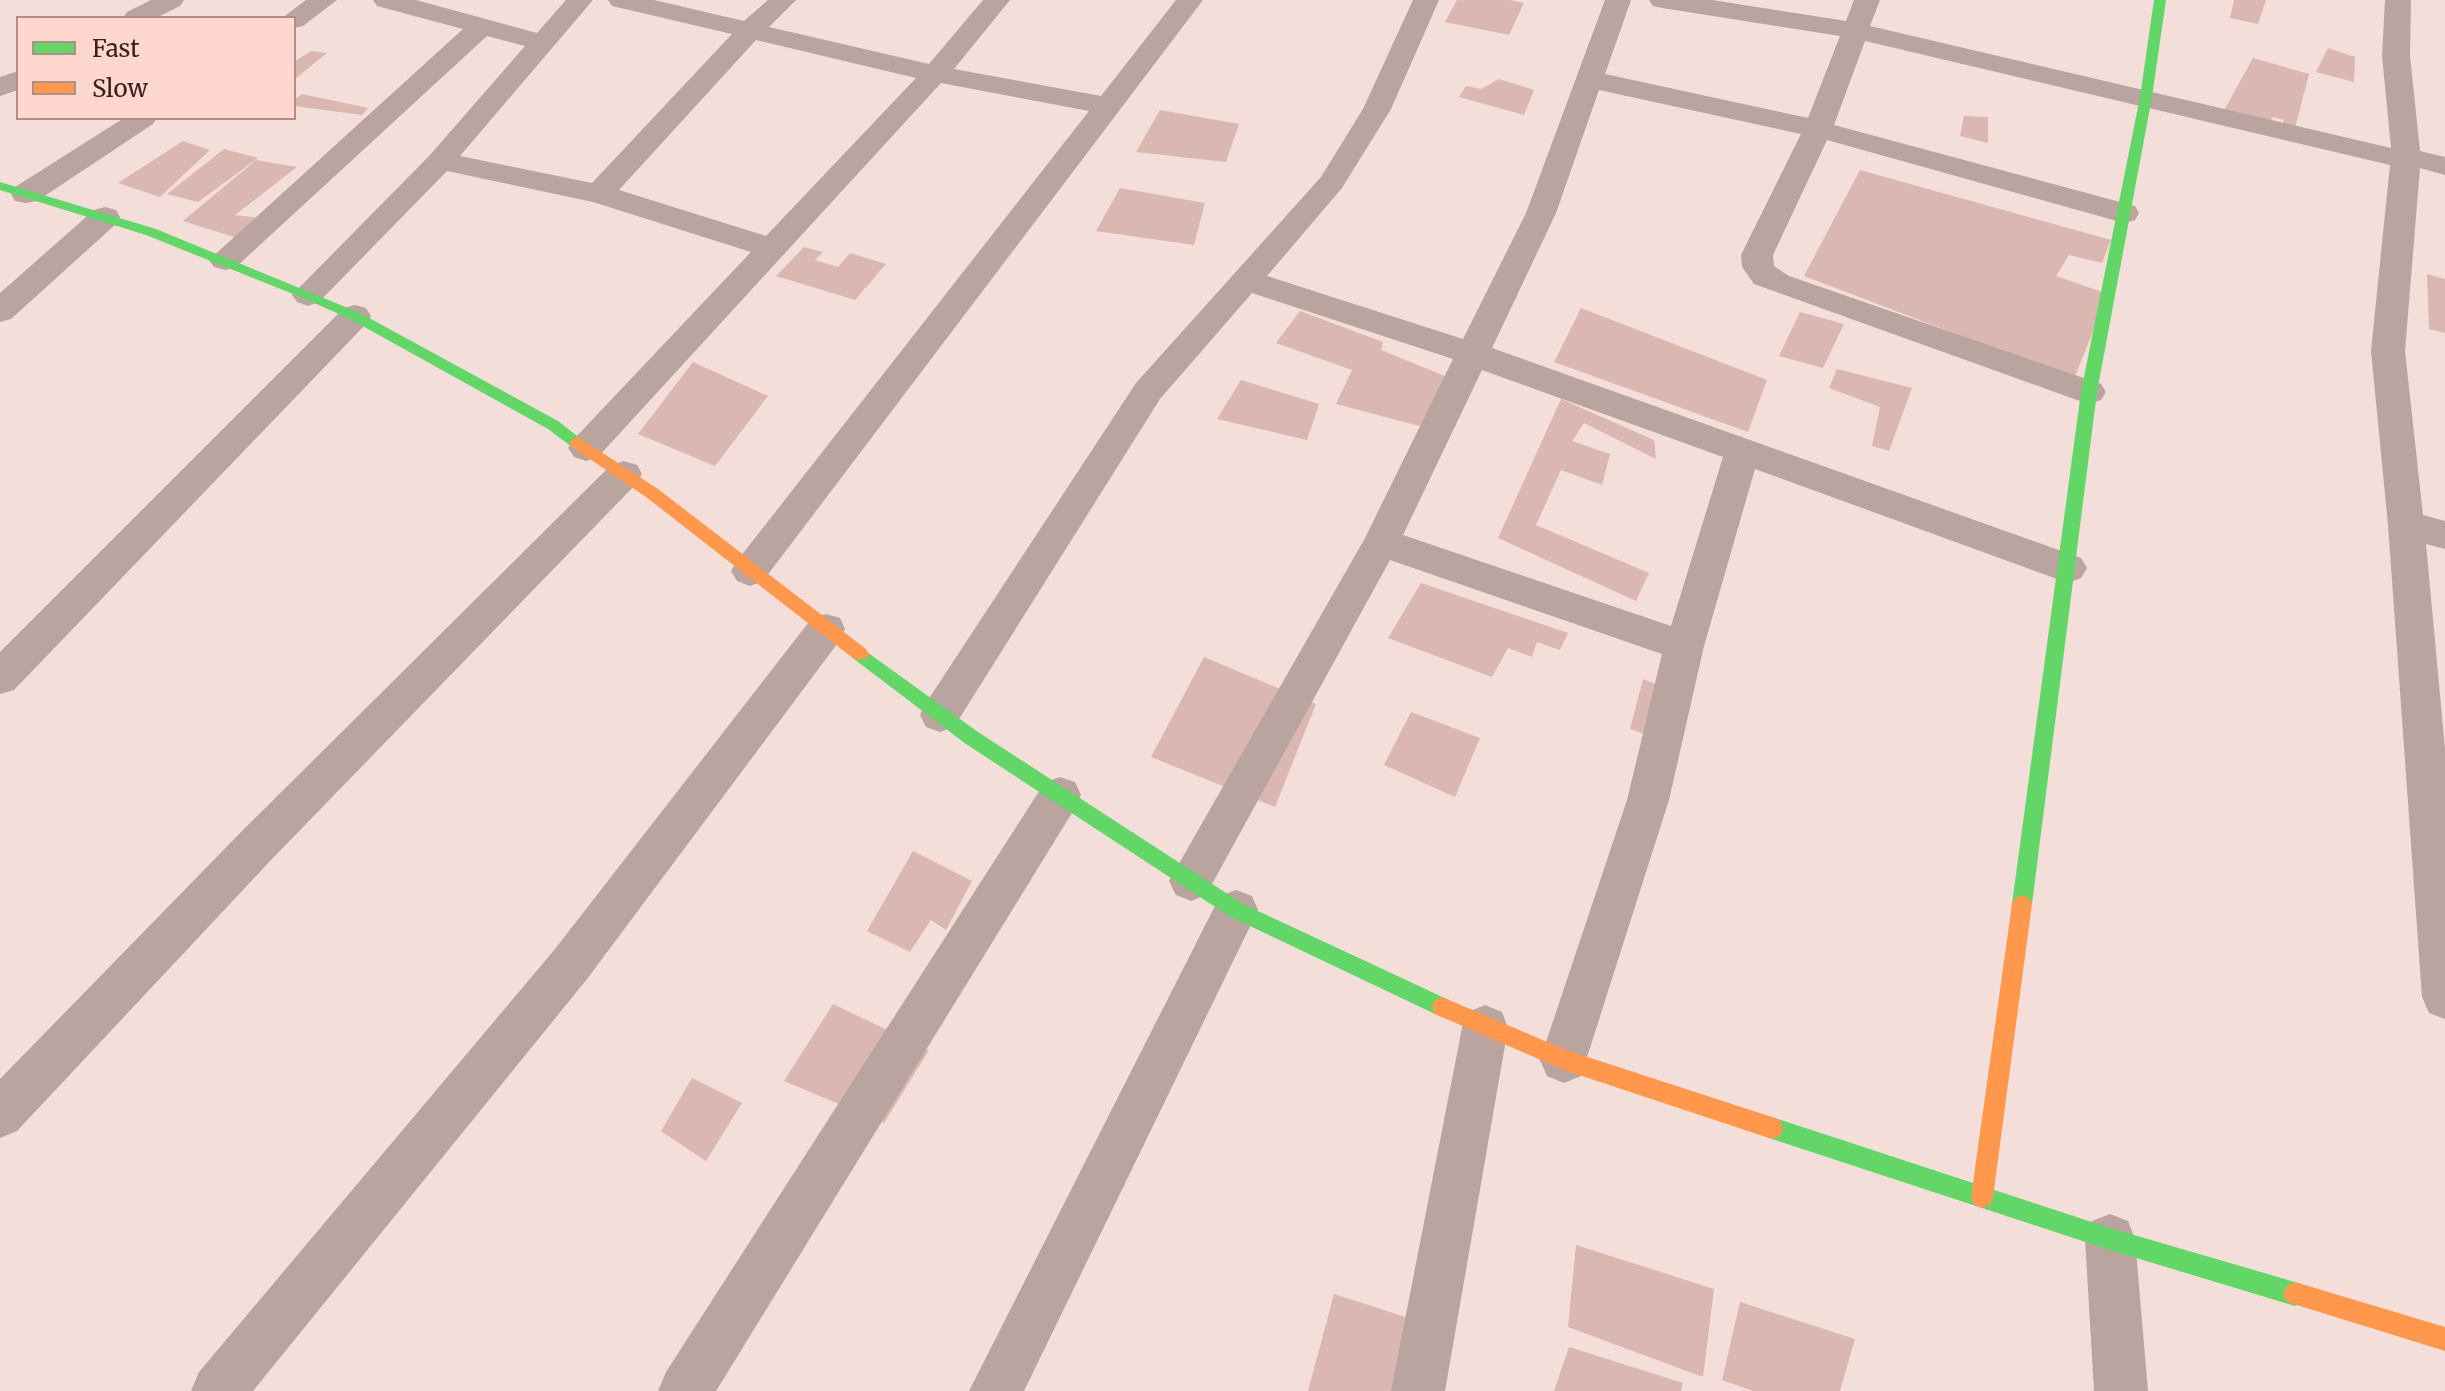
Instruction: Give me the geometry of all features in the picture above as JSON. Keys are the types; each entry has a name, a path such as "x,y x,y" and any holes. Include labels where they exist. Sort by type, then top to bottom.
{"street":[{"path":"140,16 171,0"},
{"path":"296,19 324,0"},
{"path":"386,0 541,42"},
{"path":"308,295 440,161 580,0"},
{"path":"621,0 752,28 935,74 1108,106"},
{"path":"599,194 752,28 783,0"},
{"path":"586,448 935,74 997,0"},
{"path":"750,571 1190,0"},
{"path":"940,715 1148,391 1332,182 1377,109 1426,0"},
{"path":"1191,881 1381,542 1470,353 1541,213 1618,0"},
{"path":"1662,0 1854,30 2445,166"},
{"path":"1867,0 1818,129 1757,255 1758,267 1765,277 2089,392"},
{"path":"1982,1197 2089,392 2146,97 2160,0"},
{"path":"2398,0 2396,56 2405,158 2388,351 2406,525 2445,997"},
{"path":"225,260 482,26"},
{"path":"1588,79 1818,129 2124,213"},
{"path":"13,190 139,120"},
{"path":"440,161 599,194 772,248"},
{"path":"13,190 105,217 225,260 308,295 355,316 553,425 624,474 940,715 1191,881 1236,910 1485,1028 1564,1060 2110,1239 2445,1339"},
{"path":"0,311 105,217"},
{"path":"1244,280 1470,353 2068,568"},
{"path":"0,678 355,316"},
{"path":"1564,1060 1648,800 1684,646 1742,452"},
{"path":"0,1114 257,845 624,474"},
{"path":"2406,525 2445,535"},
{"path":"1381,542 1684,646"},
{"path":"218,1391 571,964 826,629"},
{"path":"0,630 40,637"},
{"path":"685,1391 1060,795"},
{"path":"996,1391 1236,910"},
{"path":"1418,1391 1485,1028"},
{"path":"2110,1239 2121,1391"}],"building":[{"path":"1457,0 1524,3 1509,35 1445,22"},
{"path":"2234,0 2266,0 2258,24 2230,18"},
{"path":"2328,48 2355,57 2354,82 2316,72"},
{"path":"311,51 327,53 296,78 296,61"},
{"path":"2253,58 2309,74 2295,128 2282,125 2284,120 2273,117 2268,125 2222,114"},
{"path":"1499,79 1534,90 1524,115 1459,97 1466,86 1481,89"},
{"path":"302,94 368,108 362,115 296,106 296,98"},
{"path":"1160,110 1239,124 1226,162 1136,152"},
{"path":"1964,116 1988,117 1988,143 1960,136"},
{"path":"183,141 210,150 160,197 118,183"},
{"path":"224,149 258,158 198,202 167,194"},
{"path":"256,160 297,167 235,215 268,219 243,240 183,221"},
{"path":"1860,170 2111,240 2102,263 2069,255 2056,276 2108,294 2074,379 1804,276"},
{"path":"1120,188 1205,203 1194,245 1096,231"},
{"path":"804,247 823,252 815,260 838,267 850,253 886,264 855,300 776,276"},
{"path":"2427,274 2445,279 2445,333 2429,329"},
{"path":"1581,308 1767,380 1748,432 1554,362"},
{"path":"1300,311 1383,342 1381,350 1457,381 1427,428 1336,404 1352,370 1276,343"},
{"path":"1800,312 1844,324 1823,368 1779,356"},
{"path":"693,362 768,396 715,466 638,434"},
{"path":"1837,369 1912,388 1889,451 1872,446 1880,407 1829,388"},
{"path":"1241,380 1319,404 1307,440 1217,419"},
{"path":"1561,399 1654,440 1656,459 1584,423 1572,441 1610,454 1602,485 1561,470 1536,525 1649,573 1636,601 1498,538"},
{"path":"1421,583 1568,633 1560,650 1537,642 1532,657 1508,648 1492,677 1388,638"},
{"path":"1204,657 1316,704 1275,807 1151,757"},
{"path":"1643,679 1687,697 1673,744 1630,729"},
{"path":"1411,712 1480,738 1455,797 1384,765"},
{"path":"913,851 972,881 946,930 931,920 910,952 867,931"},
{"path":"833,1004 929,1050 884,1123 784,1081"},
{"path":"692,1078 742,1103 706,1161 661,1131"},
{"path":"1576,1245 1714,1289 1703,1377 1568,1327"},
{"path":"1334,1294 1415,1320 1401,1391 1308,1391"},
{"path":"1740,1302 1855,1339 1840,1391 1753,1391 1722,1380"},
{"path":"1569,1347 1683,1383 1681,1391 1554,1391"}],"traffic: fast":[{"path":"2022,904 2089,392 2146,97 2160,0"},
{"path":"0,186 151,232 308,295 355,316 553,425 578,443"},
{"path":"860,654 972,738 1236,910 1442,1007"},
{"path":"1772,1128 2110,1239 2295,1294"}],"traffic: slow":[{"path":"578,443 652,493 860,654"},
{"path":"1982,1197 2022,904"},
{"path":"1442,1007 1564,1060 1772,1128"},
{"path":"2295,1294 2445,1339"}]}
